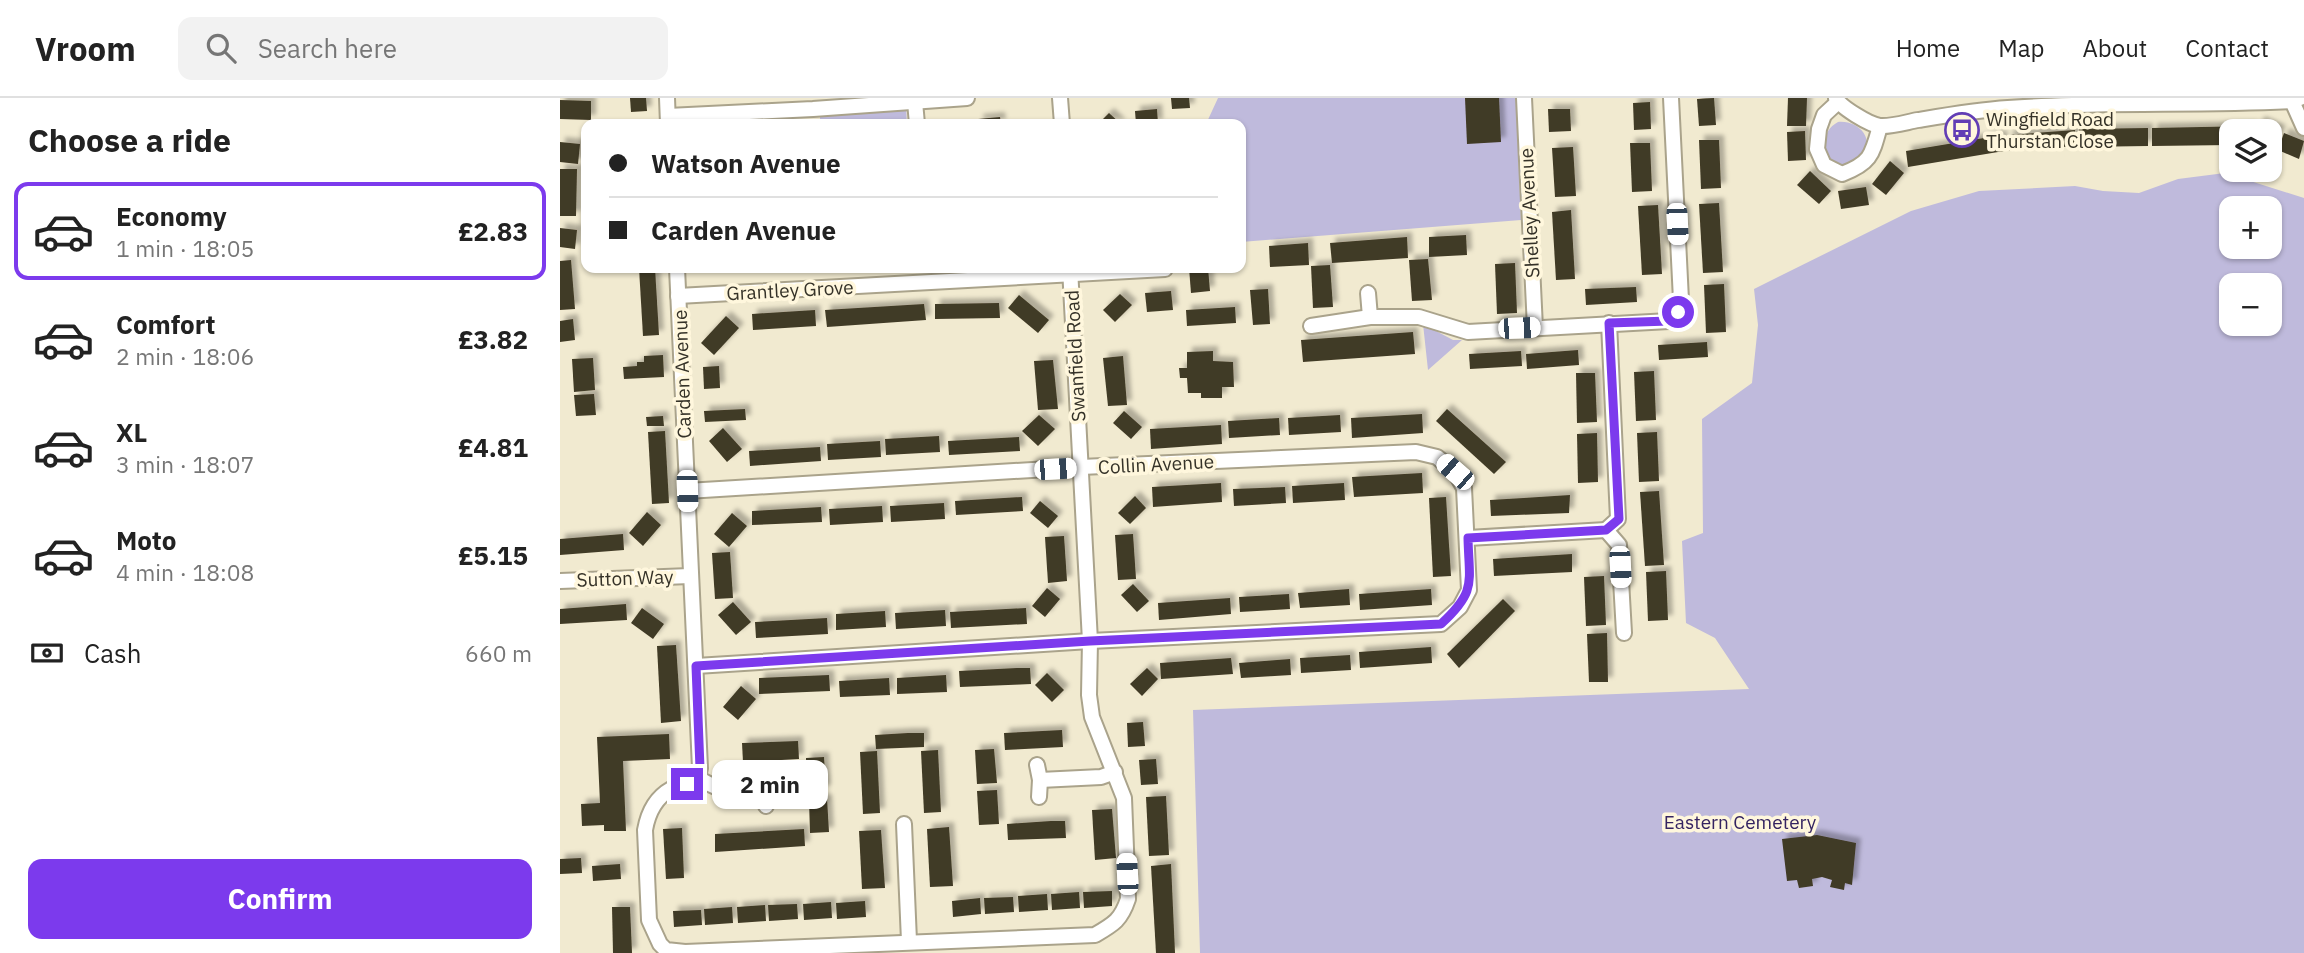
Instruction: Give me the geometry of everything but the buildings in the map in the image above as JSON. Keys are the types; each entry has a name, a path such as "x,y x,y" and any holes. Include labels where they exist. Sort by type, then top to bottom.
{"street":[{"path":"667,98 668,119"},
{"path":"681,119 967,98"},
{"path":"1060,98 1062,119"},
{"name":"Shelley Avenue","path":"1524,98 1535,328"},
{"path":"1311,326 1370,317 1419,317 1468,332 1669,321 1678,312 1681,300 1671,98"},
{"path":"1880,126 1872,153 1860,167 1842,174 1824,165 1816,149 1819,129 1824,116 1837,100 1880,126 1976,104 2215,105 2253,100 2296,99 2304,128"},
{"path":"915,102 917,119"},
{"path":"813,109 814,119"},
{"name":"Carden Avenue","path":"677,273 696,666 700,768 698,778"},
{"name":"Grantley Grove","path":"678,296 1039,273"},
{"name":"Swanfield Road","path":"698,778 672,788 654,804 647,816 645,830 649,920 660,944 666,950 685,953 909,941 1095,935 1115,923 1122,915 1128,899 1124,798 1096,729 1089,695 1090,641 1070,273"},
{"path":"1368,293 1370,317"},
{"path":"696,666 1090,641 1441,624 1460,607 1469,590 1468,538 1606,530 1619,519 1609,323"},
{"name":"Collin Avenue","path":"687,491 1082,467 1416,452 1437,457 1455,472 1464,488 1468,538"},
{"path":"1606,530 1619,545 1624,633"},
{"name":"Sutton Way","path":"560,581 690,576"},
{"path":"1037,765 1039,797"},
{"path":"1040,780 1101,777 1115,772"},
{"path":"698,778 716,789 733,793 765,785 766,806"},
{"path":"904,824 909,941"}],"green space":[{"path":"1218,98 1516,98 1521,220 1246,242 1246,119 1208,119"},
{"path":"906,107 907,119 820,119 820,112"},
{"path":"1838,122 1852,124 1863,132 1866,138 1865,151 1848,169 1829,166 1826,153 1826,136"},
{"name":"Eastern Cemetery","path":"2219,174 2219,182 2253,182 2304,198 2304,953 1200,953 1193,710 1749,689 1715,638 1686,623 1682,541 1703,533 1702,419 1752,383 1758,325 1754,289 1911,211 1979,191 2075,186 2139,193 2178,179"},
{"path":"1423,324 1453,340 1462,340 1428,370"}],"place":[{"name":"Wingfield Road Thurstan Close","path":"1962,130"}],"route":[{"path":"687,784 698,778 700,768 696,666 1090,641 1441,624 1460,607 1469,590 1468,538 1606,530 1619,519 1609,323 1669,321 1678,312"}]}
